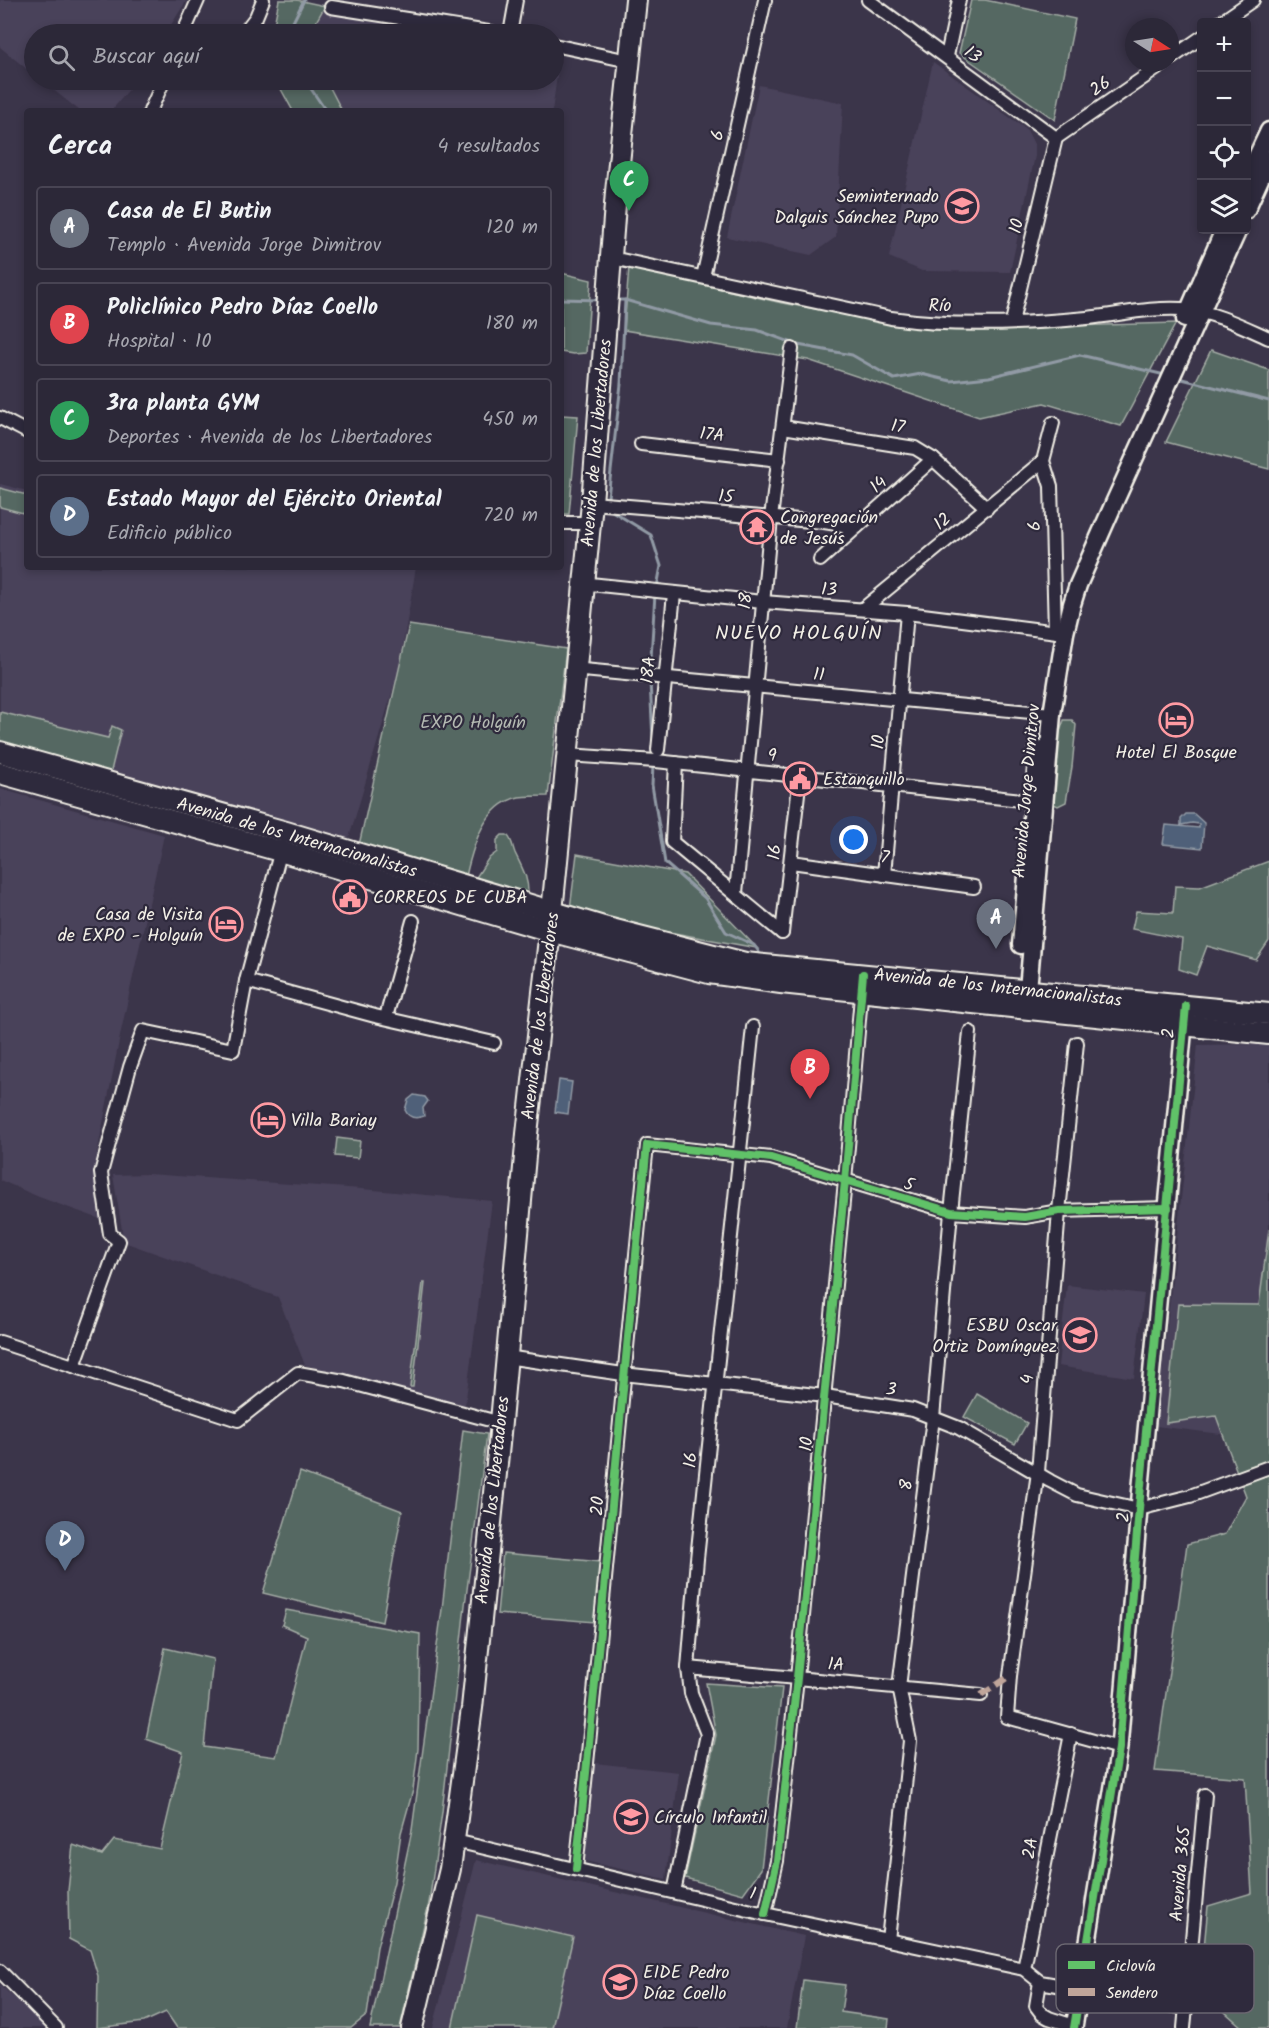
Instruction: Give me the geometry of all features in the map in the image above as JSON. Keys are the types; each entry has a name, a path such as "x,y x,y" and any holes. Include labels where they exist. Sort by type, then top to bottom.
{"main road":[{"name":"Avenida de los Libertadores","path":"412,2028 450,1869 472,1708 527,1134 551,922 592,503 616,192 636,0"},
{"path":"1251,169 1269,131"},
{"path":"1251,199 1269,159"},
{"name":"Avenida Jorge Dimitrov","path":"1195,311 1223,234"},
{"name":"Avenida Jorge Dimitrov","path":"1021,995 1047,713 1068,582 1195,311 1236,234"},
{"name":"Avenida de los Internacionalistas","path":"0,753 283,842 551,922 709,973 774,982 862,983 1269,1014"},
{"name":"Avenida de los Internacionalistas","path":"0,773 283,842"},
{"name":"Avenida de los Internacionalistas","path":"1021,995 1184,1026 1269,1034"}],"street":[{"path":"187,24 198,0"},
{"path":"250,24 262,0"},
{"path":"512,24 516,0"},
{"name":"6","path":"703,277 765,0"},
{"name":"13","path":"868,0 1056,138"},
{"path":"947,56 959,0"},
{"path":"1227,18 1253,0"},
{"path":"331,7 438,24"},
{"path":"1179,53 1197,40"},
{"path":"564,47 629,61"},
{"name":"26","path":"1056,138 1152,72"},
{"path":"151,108 159,90"},
{"name":"10","path":"1012,322 1056,138"},
{"name":"Río","path":"612,258 879,316 924,323 1058,321 1162,309 1195,311 1269,338"},
{"name":"18","path":"736,893 771,518 792,349"},
{"path":"0,418 24,425"},
{"path":"1043,461 1053,423"},
{"name":"17","path":"783,428 910,446 933,459 987,508"},
{"name":"17A","path":"641,444 779,460"},
{"name":"14","path":"820,560 933,459"},
{"name":"6","path":"1043,461 1051,486 1060,632"},
{"name":"12","path":"863,609 1043,461"},
{"name":"15","path":"592,503 856,527"},
{"path":"564,523 590,523"},
{"name":"13","path":"590,584 674,594 907,613 1060,632"},
{"name":"18A","path":"658,750 674,594"},
{"name":"10","path":"884,875 907,613"},
{"name":"11","path":"584,670 1047,713"},
{"name":"9","path":"567,755 748,770 1039,802"},
{"path":"676,764 671,839 674,845 736,893"},
{"name":"16","path":"736,893 782,933 800,776"},
{"path":"74,1366 119,1241 110,1234 100,1173 130,1067 143,1031 233,1050 246,981 283,842"},
{"name":"7","path":"791,862 974,887"},
{"path":"386,1017 413,921"},
{"path":"246,981 494,1044"},
{"name":"10","path":"765,1914 777,1861 797,1678 862,983"},
{"name":"2","path":"1088,1944 1119,1749 1186,1006"},
{"name":"16","path":"674,1892 707,1734 691,1693 688,1668 697,1559 753,1027"},
{"name":"8","path":"888,1940 910,1741 899,1688 933,1418 970,1032"},
{"name":"4","path":"1071,1734 1007,1716 1010,1676 1038,1472 1059,1211 1077,1043"},
{"name":"5","path":"647,1145 771,1158 951,1212 1025,1217 1059,1211 1168,1208"},
{"name":"20","path":"576,1869 647,1145"},
{"path":"0,1342 238,1420 298,1373 344,1381 501,1423"},
{"name":"3","path":"506,1357 623,1374 825,1396 914,1410 959,1428 1077,1495 1139,1509 1190,1496 1269,1467"},
{"name":"1A","path":"688,1668 981,1695"},
{"path":"1071,1734 1119,1749"},
{"name":"2A","path":"1024,1969 1071,1734"},
{"name":"Avenida 365","path":"1192,1944 1205,1795"},
{"name":"1","path":"455,1840 765,1914 1024,1969 1040,1982 1056,1986"},
{"path":"0,1971 56,2028"},
{"path":"1040,1982 1036,2006 1042,2014 1074,2027"},
{"name":"Avenida 365","path":"1184,2028 1186,2013"}],"shaded area":[{"path":"0,0 187,0 171,24 24,24 24,67 0,47"},
{"path":"325,6 413,24 315,24"},
{"name":"Seminternado Dalquis Sánchez Pupo","path":"933,62 1027,130 1035,146 1035,156 1010,272 922,271 889,257"},
{"path":"759,85 843,103 836,237 811,255 727,237"},
{"path":"54,90 129,90 114,108 76,108"},
{"path":"331,90 555,90 552,108 340,108"},
{"path":"0,484 24,490 24,570 416,570 399,669 349,838 100,776 0,748"},
{"path":"0,789 164,835 97,1154 98,1201 103,1220 0,1180"},
{"path":"1269,1044 1269,1440 1156,1426 1198,1045"},
{"path":"148,1174 492,1201 465,1406 305,1365 278,1297 124,1242 113,1175"},
{"path":"1067,1285 1144,1294 1134,1378 1058,1366"},
{"name":"Círculo Infantil","path":"594,1763 679,1772 666,1879 585,1861"},
{"name":"EIDE Pedro Díaz Coello","path":"476,1860 804,1936 787,2028 433,2028"},
{"path":"0,1985 47,2028 0,2028"}],"green space":[{"path":"279,0 297,0 325,6 315,24 274,24"},
{"path":"971,0 985,0 1075,19 1055,120 959,53"},
{"path":"281,90 331,90 340,108 291,108"},
{"path":"629,267 782,303 933,330 1176,323 1121,426 1044,403 979,417 808,360 624,330"},
{"path":"564,274 591,280 586,353 564,352"},
{"path":"1211,350 1269,370 1269,469 1166,442"},
{"path":"564,415 578,416 569,514 564,514"},
{"path":"0,488 24,494 24,513 0,507"},
{"name":"EXPO Holguín","path":"409,625 566,649 548,796 519,797 497,808 482,828 472,852 466,876 359,845"},
{"path":"0,712 108,738 112,726 121,730 110,775 0,745"},
{"path":"1064,720 1072,720 1076,725 1066,802 1058,806 1050,802 1057,740"},
{"path":"502,835 507,835 511,841 526,878 528,896 475,879 488,859 497,852 497,840"},
{"path":"577,854 685,874 757,948 641,927 570,909"},
{"path":"1269,861 1269,941 1256,960 1207,946 1196,975 1179,969 1182,939 1132,929 1136,911 1173,913 1175,886 1200,887"},
{"path":"337,1138 360,1141 358,1158 335,1156"},
{"path":"1269,1229 1269,2028 1243,2028 1226,2013 1254,2013 1254,1944 1204,1944 1208,1906 1252,1893 1245,1778 1155,1771 1187,1544 1225,1534 1246,1496 1216,1416 1166,1423 1178,1304 1259,1305"},
{"path":"423,1283 425,1283 413,1387 410,1387"},
{"path":"977,1394 1027,1423 1015,1444 964,1417"},
{"path":"463,1430 487,1434 429,1903 400,2028 370,2028 412,1830 442,1609"},
{"path":"300,1472 402,1511 382,1622 263,1593"},
{"path":"503,1553 601,1562 595,1622 497,1614"},
{"path":"286,1610 420,1634 418,1749 413,1790 401,1833 394,1882 377,1947 367,2015 351,2028 177,2028 166,2012 144,2022 97,2028 98,1976 90,1950 69,1939 68,1891 73,1845 102,1855 114,1840 160,1849 183,1752 146,1739 165,1648 213,1659 204,1747 276,1757 307,1636 282,1625"},
{"path":"706,1683 782,1688 761,1869 743,1894 685,1878 716,1735"},
{"path":"477,1915 573,1937 552,2028 452,2028"},
{"path":"803,1980 845,1985 841,2012 889,2019 888,2028 797,2028"}],"water":[{"path":"1186,814 1194,814 1204,823 1202,848 1163,844 1166,825 1199,828 1199,824 1181,825 1181,819"},
{"path":"559,1080 572,1082 568,1114 555,1112"},
{"path":"414,1095 425,1097 428,1101 423,1108 424,1116 418,1118 413,1118 405,1110 408,1100"}],"waterway":[{"path":"292,24 304,0"},
{"path":"312,90 324,108"},
{"path":"564,299 601,300"},
{"path":"613,300 625,300 711,325 757,330 798,345 852,355 894,379 921,374 951,381 989,377 1080,355 1165,375"},
{"path":"608,497 621,384 625,300"},
{"path":"1178,378 1269,401"},
{"path":"612,511 651,535 661,566 657,587"},
{"path":"650,674 655,594"},
{"path":"650,681 653,740"},
{"path":"653,765 652,785 665,863 705,898 726,932 754,945 759,952"}],"marked path":[{"path":"981,1695 1010,1676"}],"cycle path":[{"path":"765,1914 777,1861 797,1678 863,974"},
{"path":"1088,1944 1119,1748 1186,1006"},
{"path":"576,1869 647,1145 771,1158 951,1212 1025,1217 1059,1211 1168,1208"},
{"path":"1074,2028 1076,2013"}],"place":[{"name":"Seminternado Dalquis Sánchez Pupo","path":"962,206"},
{"name":"3ra planta GYM","path":"629,211"},
{"name":"Congregación de Jesús","path":"757,527"},
{"name":"Hotel El Bosque","path":"1176,720"},
{"name":"Estanquillo","path":"800,779"},
{"name":"CORREOS DE CUBA","path":"350,897"},
{"name":"Casa de Visita de EXPO - Holguín","path":"226,924"},
{"name":"Casa de El Butin","path":"996,949"},
{"name":"Policlínico Pedro Díaz Coello","path":"810,1099"},
{"name":"Villa Bariay","path":"268,1120"},
{"name":"ESBU Oscar Ortiz Domínguez","path":"1080,1335"},
{"name":"Estado Mayor del Ejército Oriental","path":"65,1571"},
{"name":"Círculo Infantil","path":"631,1817"},
{"name":"EIDE Pedro Díaz Coello","path":"620,1982"}],"district":[{"name":"NUEVO HOLGUÍN","path":"799,632"}]}
